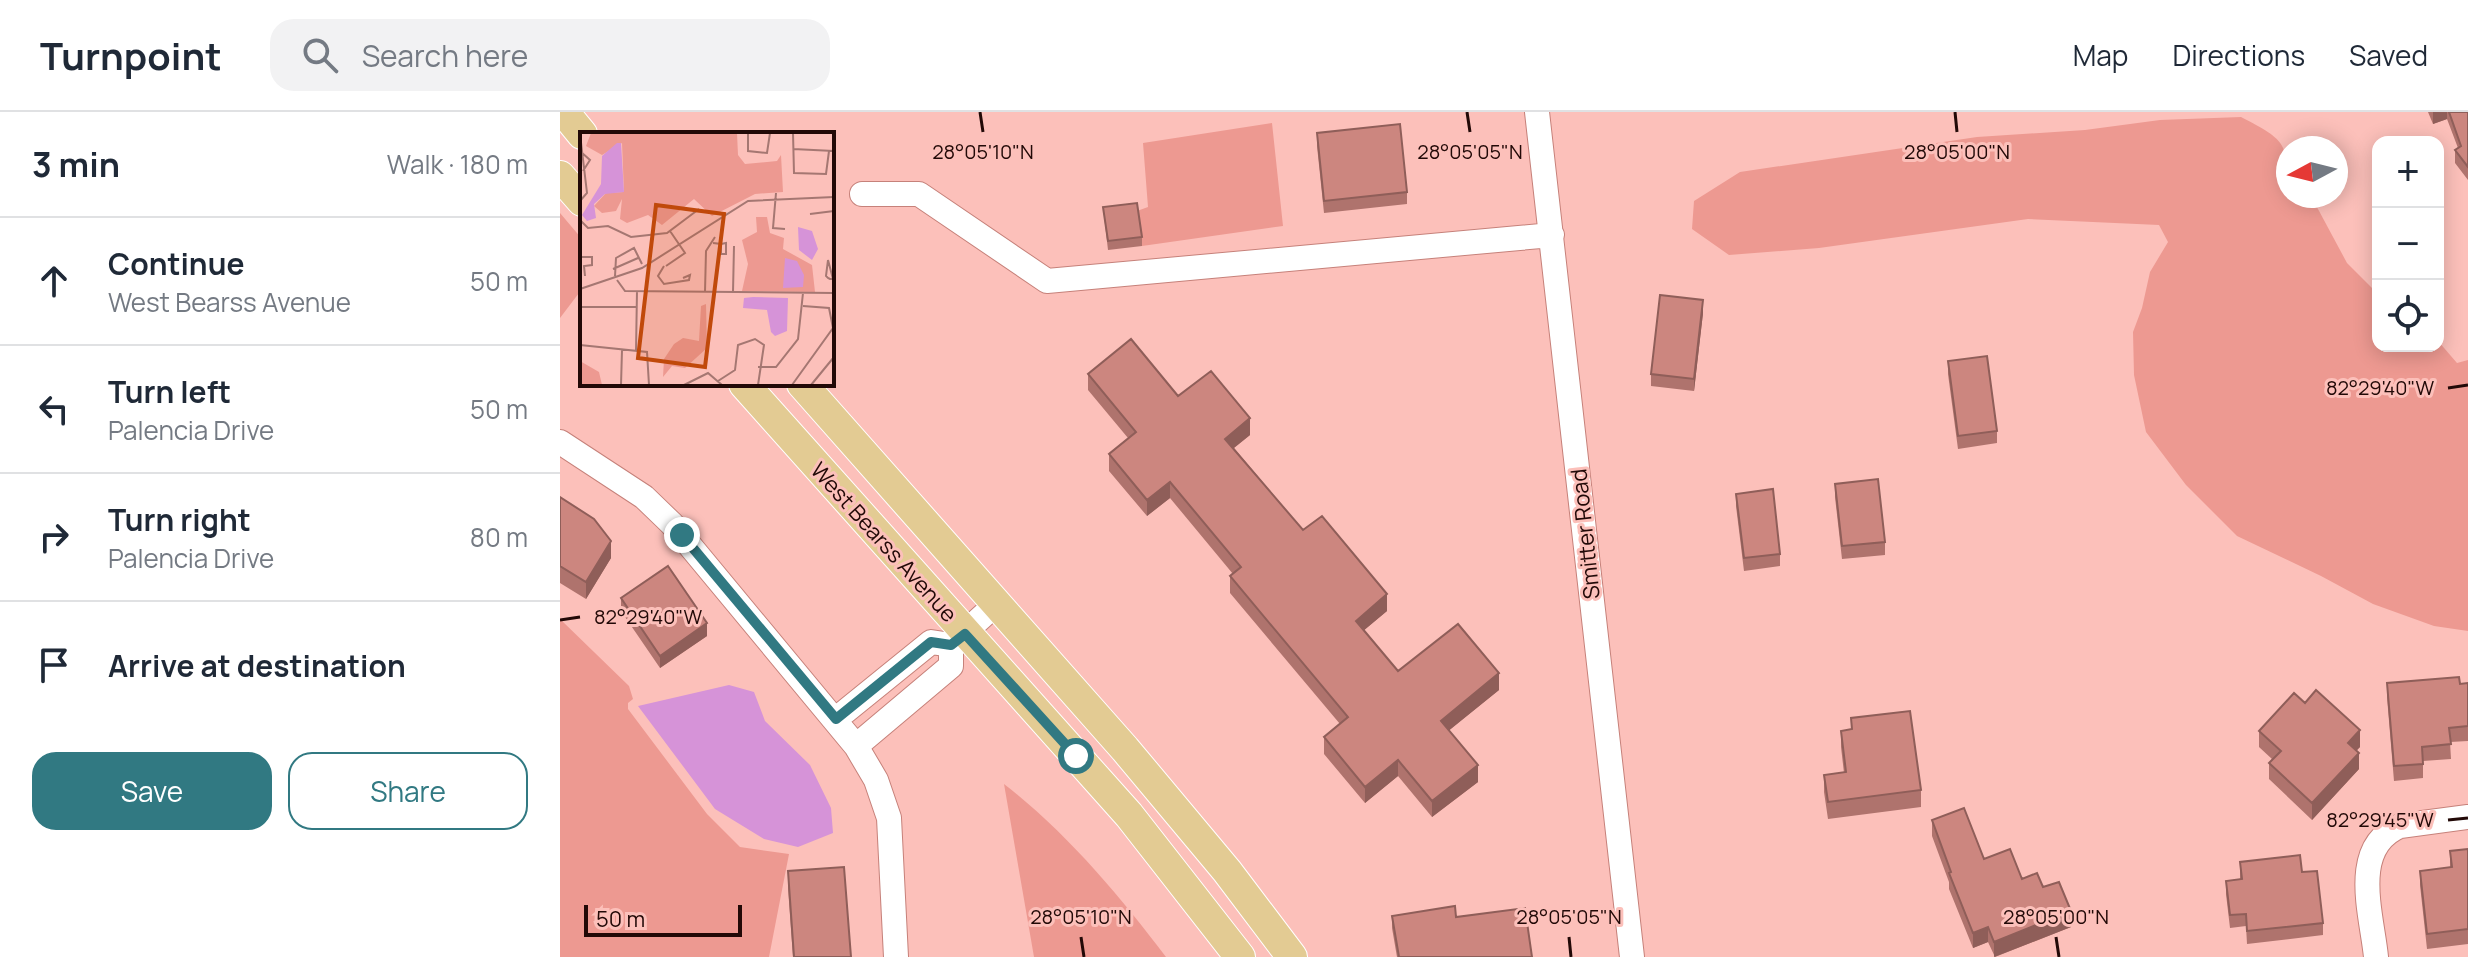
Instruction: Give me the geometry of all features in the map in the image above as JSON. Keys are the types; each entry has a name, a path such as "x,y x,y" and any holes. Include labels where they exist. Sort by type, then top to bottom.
{"main road":[{"path":"564,112 580,132"},
{"path":"560,132 580,134"},
{"path":"560,176 580,199"},
{"name":"West Bearss Avenue","path":"746,386 958,639 1129,815 1240,957"},
{"name":"West Bearss Avenue","path":"804,386 1182,815 1292,957"}],"street":[{"name":"Smitter Road","path":"1537,112 1632,957"},
{"path":"862,194 919,194 1047,281 1552,235"},
{"path":"560,442 644,497 665,516 856,746 876,780 889,818 896,957"},
{"path":"856,746 951,666 958,639 996,604"},
{"path":"836,719 931,642 958,639"},
{"path":"2376,957 2368,875 2371,852 2376,843 2390,830 2400,826 2468,817"}],"shaded area":[{"path":"2241,117 2276,138 2276,208 2317,208 2347,263 2372,288 2372,352 2444,352 2444,348 2457,363 2468,360 2468,631 2434,626 2373,604 2237,536 2186,485 2146,432 2134,375 2133,332 2150,272 2168,242 2159,225 2028,219 1819,248 1729,255 1692,229 1694,201 1740,172 1977,137 2085,130 2160,120"},
{"path":"1272,123 1283,226 1142,246 1137,211 1148,207 1143,143"},
{"path":"560,213 580,237 580,292 560,318"},
{"path":"560,619 629,686 633,699 628,703 628,709 707,814 740,847 789,854 769,957 560,957"},
{"path":"729,685 754,692 765,721 810,765 831,808 833,833 798,847 764,839 715,809 638,706"},
{"path":"1004,784 1091,865 1166,957 1034,957"}],"building":[{"path":"2449,112 2468,112 2468,167 2455,150 2461,146"},
{"path":"1400,124 1407,192 1324,201 1317,133"},
{"path":"1137,203 1142,237 1108,241 1103,207"},
{"path":"1660,295 1703,300 1694,379 1651,374"},
{"path":"1131,339 1178,396 1211,371 1250,418 1225,439 1303,530 1322,516 1387,594 1356,621 1398,671 1458,624 1499,673 1441,721 1478,765 1432,801 1398,760 1365,787 1324,737 1348,717 1230,576 1241,567 1170,482 1147,500 1109,454 1136,432 1088,374"},
{"path":"1987,356 1997,431 1958,436 1948,361"},
{"path":"1878,479 1885,542 1842,546 1835,484"},
{"path":"1773,489 1780,554 1744,558 1736,494"},
{"path":"560,497 594,519 611,541 586,582 560,566"},
{"path":"668,566 707,623 660,656 621,598"},
{"path":"2459,677 2460,684 2468,683 2468,726 2449,728 2451,744 2422,747 2423,764 2394,766 2387,683"},
{"path":"2316,690 2360,730 2348,743 2359,753 2312,803 2269,763 2281,751 2259,731 2294,693 2305,703"},
{"path":"1910,711 1921,790 1828,802 1824,775 1846,772 1841,731 1852,729 1851,718"},
{"path":"1964,808 1984,859 2010,849 2022,879 2037,873 2043,887 2059,882 2071,911 1994,942 1988,927 1973,933 1932,820"},
{"path":"2468,849 2468,929 2427,934 2420,871 2452,867 2450,851"},
{"path":"2300,855 2302,872 2317,871 2323,923 2247,931 2246,914 2230,915 2226,881 2242,879 2240,862"},
{"path":"844,867 851,957 794,957 788,871"},
{"path":"1455,906 1456,917 1525,908 1532,957 1399,957 1392,916"}],"route":[{"path":"682,535 836,719 931,642 951,645 965,634 1076,756"}]}
